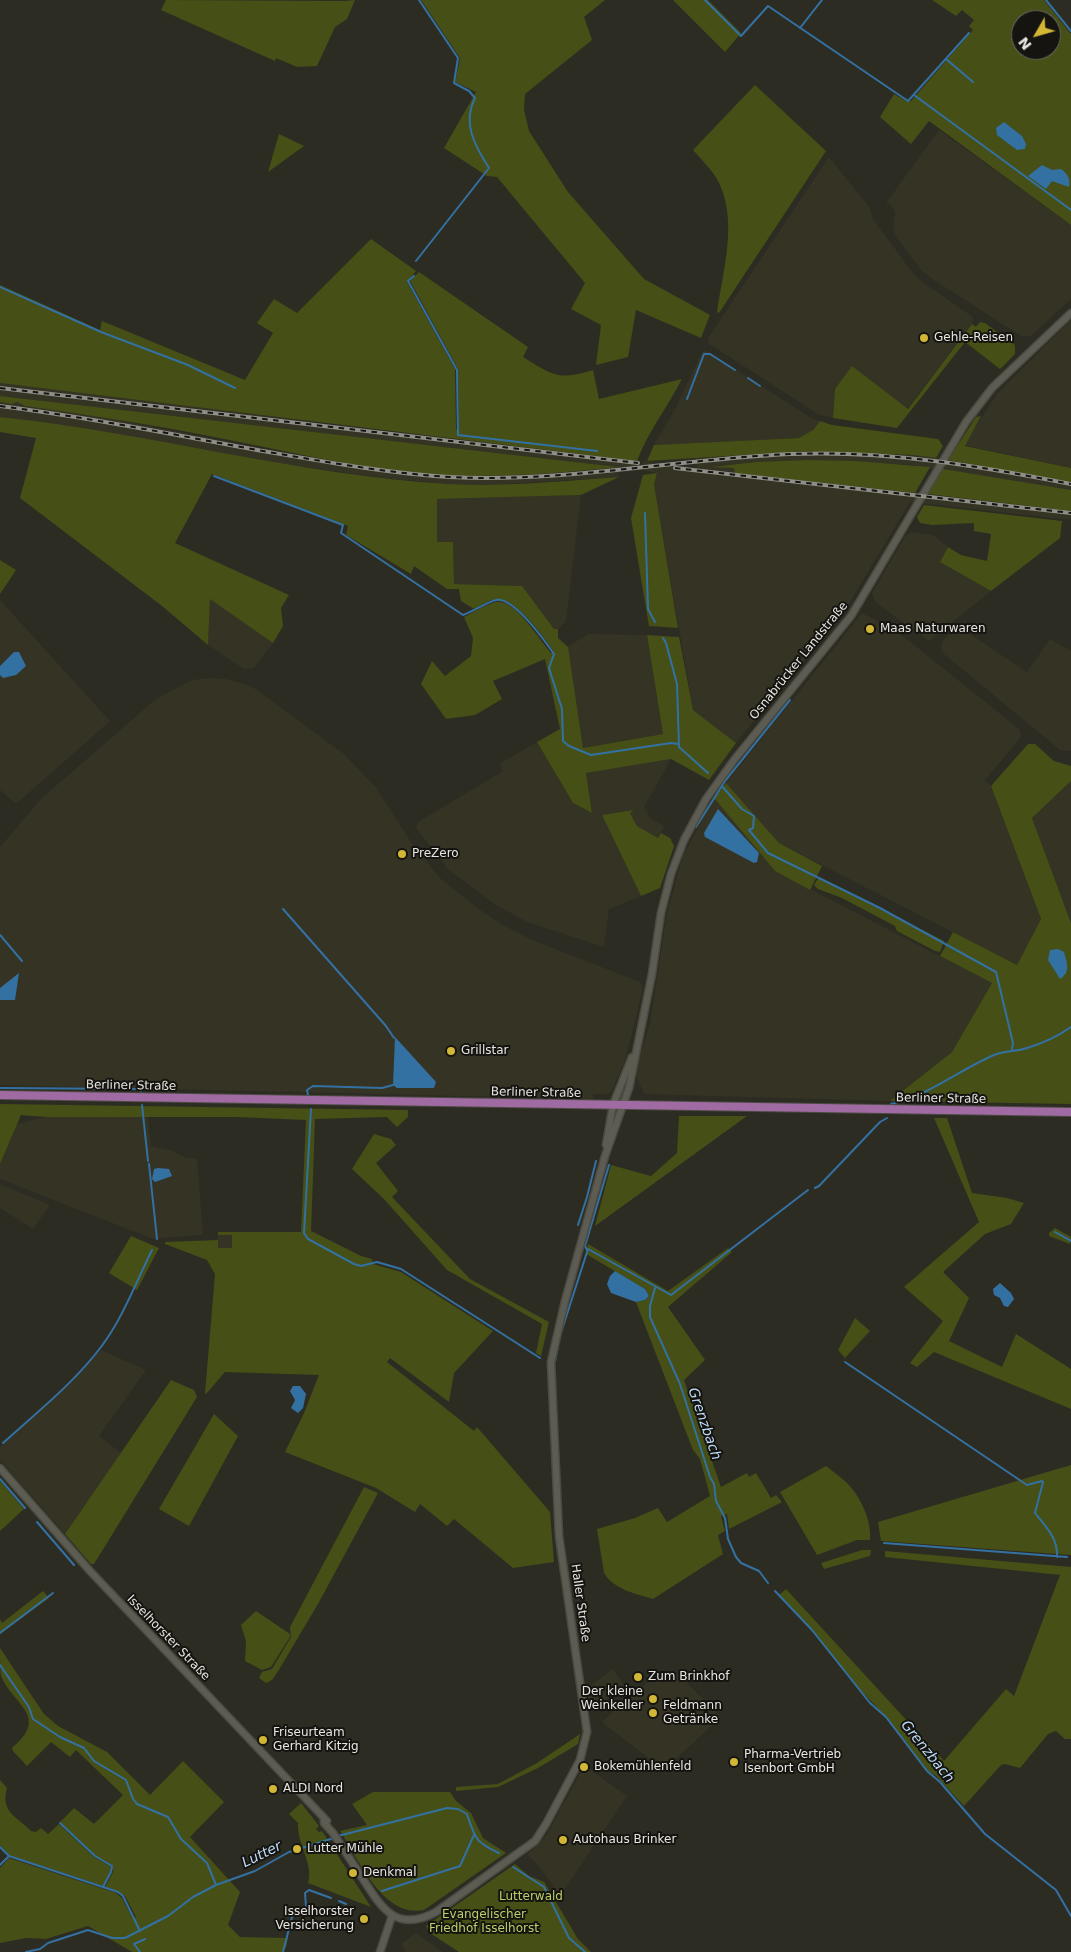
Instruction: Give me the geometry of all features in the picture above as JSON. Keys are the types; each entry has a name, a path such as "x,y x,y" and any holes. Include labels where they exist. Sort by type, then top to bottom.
{"main road":[{"name":"Berliner Straße","path":"0,1095 1071,1112"}],"street":[{"name":"Osnabrücker Landstraße","path":"625,1105 640,1037 667,890 684,840 696,815 734,760 851,616 966,422 992,388 1071,312"},
{"name":"Osnabrücker Landstraße","path":"613,1105 640,1037"},
{"name":"Haller Straße","path":"605,1156 613,1105"},
{"name":"Haller Straße","path":"392,1916 410,1920 425,1918 535,1841 576,1768 586,1744 586,1715 559,1536 551,1362 565,1301 605,1156 625,1105"},
{"name":"Isselhorster Straße","path":"0,1468 90,1572 324,1819 324,1823 333,1833 374,1897 392,1916"},
{"path":"380,1952 392,1916"}],"shaded area":[{"path":"939,130 1071,225 1071,299 1031,336 1021,336 931,278 922,271 895,235 893,226 895,212 890,204 886,203"},
{"path":"829,157 870,208 873,219 912,272 921,281 973,317 972,324 907,409 835,389 833,418 818,414 708,343 708,338"},
{"path":"1071,320 1071,468 964,445 997,394"},
{"path":"705,350 813,419 820,421 813,430 799,438 654,445 674,411 702,352"},
{"path":"0,383 163,402 378,431 637,461 634,469 618,467 619,477 506,484 450,484 393,479 279,464 150,440 0,417 0,402 12,404 16,402 25,406 88,414 282,452 395,471 451,475 506,475 615,467 0,396"},
{"path":"807,451 913,455 958,461 1071,482 1071,490 912,465 807,460 715,466 735,468 735,473 1071,511 1071,520 910,502 845,610 736,743 693,710 654,484 657,473 641,470 643,461 697,468 696,458"},
{"path":"581,495 566,621 558,629 554,629 522,586 454,584 453,543 437,543 437,499"},
{"path":"912,532 933,535 948,547 940,562 991,591 929,641 875,602 872,593 906,535"},
{"path":"210,598 273,643 254,668 244,669 208,645"},
{"path":"0,600 110,721 16,804 0,790"},
{"path":"862,613 891,628 909,641 1019,729 1021,733 1020,738 985,780 991,786 1041,919 1017,965 779,843 726,783"},
{"path":"958,626 1027,672 1050,639 1071,651 1071,751 1060,750 944,654 941,649 943,640"},
{"path":"588,634 647,635 663,734 583,748 566,648"},
{"path":"208,678 226,679 257,690 344,754 376,788 413,845 439,877 476,907 501,924 530,939 640,982 643,987 636,1018 625,1060 612,1091 608,1094 593,1094 593,1099 0,1085 0,847 42,798 156,699 192,680"},
{"path":"537,742 573,803 592,813 586,773 671,759 644,807 650,818 664,826 658,838 637,826 630,813 602,815 641,896 609,909 604,947 527,922 496,905 448,869 416,828 418,822 503,771 499,764"},
{"path":"1071,781 1071,923 1032,818"},
{"path":"714,798 775,871 992,983 952,1052 890,1101 644,1094 635,1073 650,1023 667,913 683,856"},
{"path":"46,1117 148,1117 151,1146 170,1150 186,1158 197,1159 203,1235 159,1238 156,1240 0,1179 0,1164 17,1124"},
{"path":"0,1184 50,1205 33,1229 0,1208"},
{"path":"218,1235 232,1235 232,1248 218,1248"},
{"path":"101,1350 146,1370 99,1436 121,1453 65,1534 0,1460 0,1447 71,1382"},
{"path":"613,1669 625,1687 593,1707 589,1704 586,1689"},
{"path":"667,1670 678,1674 721,1717 664,1770 602,1722 629,1697 660,1673"},
{"path":"583,1768 589,1769 627,1796 560,1896 539,1866 527,1855 546,1836"},
{"path":"416,1933 443,1952 406,1952 401,1944"}],"green space":[{"path":"166,0 355,0 347,19 335,27 317,66 297,67 276,58 275,61 161,10"},
{"path":"421,0 605,0 584,17 592,40 525,94 524,110 529,131 568,192 644,279 710,315 701,338 636,310 628,357 596,365 601,325 571,309 585,283 497,177 487,176 444,148 476,92 455,82 460,58"},
{"path":"673,0 708,0 741,33 725,52"},
{"path":"932,0 1044,0 1052,10 1011,10 1011,60 1061,60 1061,21 1071,34 1071,225 929,121 911,144 880,117 894,94 908,102 911,101 973,30 969,26 974,20 962,10 956,16"},
{"path":"755,85 826,151 719,313 717,312 728,245 727,211 724,194 717,179 693,150"},
{"path":"279,134 304,146 268,172"},
{"path":"371,239 416,271 407,282 455,369 456,429 459,429 458,369 410,281 419,272 528,347 523,357 549,372 571,375 593,370 599,399 682,379 637,461 0,383 0,285 100,330 102,321 245,380 273,333 257,323 274,299 297,313"},
{"path":"980,322 985,323 1015,345 1015,354 1000,369 965,342 897,428 833,418 835,389 852,366 908,409 972,324 976,327"},
{"path":"0,396 618,467 479,476 395,471 329,460 195,433 25,406 17,402 12,404 0,402"},
{"path":"981,416 965,446 1071,468 1071,482 948,460 976,417"},
{"path":"0,417 112,433 336,472 392,479 449,484 491,485 619,477 581,495 437,499 437,542 453,542 454,584 522,586 554,629 558,629 558,638 568,647 583,748 663,734 647,635 679,637 693,710 736,743 709,780 671,759 586,773 592,813 573,803 537,742 560,729 545,659 493,681 502,699 475,715 446,719 421,684 432,661 445,676 471,656 473,638 464,617 496,602 503,603 519,613 551,653 554,652 522,613 506,601 499,599 489,601 474,609 461,601 459,589 447,589 414,566 411,574 346,535 348,526 212,474 175,543 289,595 281,608 283,626 273,643 210,599 208,645 162,606 20,498 36,438 0,432"},
{"path":"820,421 832,425 938,439 943,446 936,458 913,455 807,451 647,461 654,445 799,438 813,430"},
{"path":"855,461 930,467 915,493 735,473 734,468 711,467 756,462"},
{"path":"943,469 1071,490 1071,511 928,494"},
{"path":"657,473 654,484 678,628 649,626 631,518 643,475"},
{"path":"924,505 1062,521 1060,538 991,591 940,562 948,547 961,555 987,561 991,534 974,531 974,523 932,525 920,523 917,517"},
{"path":"0,560 16,570 0,594"},
{"path":"1028,744 1035,744 1054,761 1071,766 1071,781 1032,818 1071,923 1071,1104 890,1101 952,1052 992,983 940,956 953,932 1017,965 1041,919 991,786"},
{"path":"726,783 779,843 822,866 810,890 775,871 714,798"},
{"path":"634,810 630,813 637,826 658,838 661,833 670,838 674,846 660,888 641,896 602,815"},
{"path":"819,877 944,941 940,952 897,931 895,926 842,898 818,889 814,885"},
{"path":"0,1104 408,1110 408,1117 397,1127 387,1117 315,1119 311,1231 361,1256 372,1259 373,1264 401,1272 493,1331 454,1373 449,1402 390,1358 387,1362 474,1431 477,1427 550,1512 554,1562 513,1568 454,1519 447,1526 420,1504 415,1512 376,1488 285,1452 304,1413 319,1375 225,1372 205,1393 215,1274 207,1260 165,1244 165,1242 218,1240 218,1248 232,1248 232,1235 218,1235 218,1232 301,1232 306,1120 238,1117 46,1117 21,1115 0,1164"},
{"path":"679,1116 747,1116 595,1226 611,1165 651,1176 677,1153"},
{"path":"934,1118 947,1118 972,1193 1007,1198 1024,1203 1011,1224 985,1234 943,1272 969,1298 949,1341 1002,1367 1016,1334 1071,1369 1071,1409 934,1352 917,1367 910,1363 943,1321 904,1287 979,1222"},
{"path":"374,1134 391,1139 396,1145 376,1163 398,1191 392,1197 470,1279 549,1322 541,1356 536,1353 542,1324 447,1270 384,1199 352,1169"},
{"path":"1055,1228 1071,1237 1070,1244 1049,1236 1049,1233"},
{"path":"131,1236 159,1248 137,1290 109,1273"},
{"path":"588,1244 668,1291 728,1248 732,1252 668,1307 705,1360 684,1380 721,1487 747,1473 749,1477 756,1473 771,1498 776,1495 782,1502 729,1529 727,1514 721,1516 725,1531 718,1535 723,1554 653,1599 619,1587 608,1579 604,1573 597,1529 635,1518 658,1508 667,1522 710,1496 700,1459 693,1450 636,1302 645,1300 649,1296 645,1289 586,1254"},
{"path":"855,1318 870,1331 845,1358 838,1350"},
{"path":"171,1380 194,1390 197,1397 94,1564 91,1564 65,1534"},
{"path":"214,1414 238,1436 189,1526 159,1509"},
{"path":"1071,1465 1071,1555 881,1541 878,1522"},
{"path":"826,1466 847,1483 857,1495 867,1518 870,1540 857,1540 817,1555 780,1492"},
{"path":"0,1481 24,1509 0,1531"},
{"path":"364,1487 378,1493 318,1604 277,1673 272,1680 266,1683 259,1678 262,1672 272,1669 291,1637 290,1627"},
{"path":"862,1550 871,1550 870,1556 824,1569 821,1563"},
{"path":"885,1551 1071,1567 1071,1739 1065,1739 1056,1731 1048,1734 1020,1768 1005,1764 1001,1765 964,1806 936,1776 927,1770 886,1717 853,1682 813,1630 779,1595 786,1589 944,1761 1006,1689 1014,1696 1060,1575 885,1557"},
{"path":"43,1591 49,1598 0,1634 0,1619 2,1623"},
{"path":"256,1611 290,1634 271,1667 262,1670 245,1661 246,1641 241,1625"},
{"path":"0,1648 44,1714 58,1726 107,1752 150,1795 183,1761 224,1802 190,1837 240,1892 228,1925 240,1937 288,1938 286,1947 282,1952 132,1952 88,1926 46,1939 26,1938 0,1943 0,1868 9,1858 116,1893 122,1898 133,1919 136,1917 125,1896 105,1887 113,1872 112,1865 96,1856 60,1822 74,1808 94,1824 123,1795 76,1750 70,1757 51,1742 27,1766 13,1751 12,1748 23,1737 28,1727 29,1719 26,1711 1,1676"},
{"path":"580,1734 578,1744 538,1768 498,1787 456,1791 456,1787 498,1784 537,1763"},
{"path":"0,1780 7,1788 5,1796 8,1809 31,1831 36,1832 41,1828 48,1834 59,1824 94,1857 110,1866 111,1871 103,1886 8,1855 0,1845"},
{"path":"373,1792 450,1792 456,1801 471,1813 483,1838 506,1853 424,1910 409,1910 396,1905 384,1896 364,1871 340,1831 367,1825 352,1804"},
{"path":"301,1803 319,1826 316,1829 319,1832 322,1831 371,1907 308,1883 309,1868 298,1831 298,1823 289,1814"},
{"name":"Evangelischer Friedhof Isselhorst","path":"515,1864 529,1876 544,1882 578,1939 591,1952 459,1952 430,1933 426,1926"}],"water":[{"path":"1004,122 1022,136 1026,144 1025,149 1017,150 997,135 996,128"},
{"path":"1042,165 1052,170 1061,169 1067,174 1069,187 1052,181 1046,189 1028,176"},
{"path":"14,652 19,652 26,666 16,675 3,678 0,675 0,666"},
{"path":"718,809 759,853 757,862 754,863 705,837 704,833"},
{"path":"1058,949 1064,952 1067,967 1066,973 1060,979 1048,960 1050,950"},
{"path":"19,973 15,1000 0,1000 0,988"},
{"path":"395,1037 436,1082 434,1088 397,1088 393,1085"},
{"path":"154,1169 169,1169 172,1176 155,1182 152,1179"},
{"path":"615,1271 645,1289 649,1296 645,1300 636,1302 611,1293 607,1284 610,1276"},
{"path":"1000,1283 1011,1293 1014,1299 1008,1307 1004,1306 1000,1298 994,1295 993,1289"},
{"path":"293,1386 300,1386 306,1394 303,1408 298,1413 291,1408 295,1400 290,1391"}],"waterway":[{"path":"416,261 489,168 475,143 470,126 471,108 475,98 469,91 454,83 458,58 419,0"},
{"path":"705,0 741,36 768,6 908,101 969,33"},
{"path":"800,28 822,0"},
{"path":"1046,0 1071,31"},
{"path":"946,59 973,82"},
{"path":"914,95 1071,210"},
{"path":"414,276 408,281 457,370 458,435 597,451"},
{"path":"0,287 101,332 188,365 235,388"},
{"path":"687,399 704,354 710,354 735,370"},
{"path":"748,378 760,386"},
{"path":"214,476 343,525 341,533 463,615 496,600 511,605 528,621 554,654 549,668 562,709 563,741 569,746 591,755 671,743 678,744"},
{"path":"645,513 648,609 655,622"},
{"path":"663,638 677,684 679,747 708,773"},
{"path":"696,827 725,781 790,700"},
{"path":"720,784 742,809 754,816 753,828 749,830 768,853 880,908 996,972 1013,1043 1012,1049"},
{"path":"283,909 386,1026 394,1038"},
{"path":"0,935 22,961"},
{"path":"891,1104 931,1089 994,1055 1039,1044 1071,1027"},
{"path":"308,1095 307,1090 313,1086 382,1088 393,1085"},
{"path":"0,1088 139,1089 141,1092"},
{"path":"142,1105 148,1161"},
{"path":"311,1109 304,1233 308,1239 354,1264 361,1266 377,1262 401,1269 540,1358"},
{"path":"815,1188 880,1122 887,1118"},
{"path":"578,1225 596,1161"},
{"path":"149,1164 157,1239"},
{"path":"587,1250 585,1246 609,1165"},
{"path":"559,1339 588,1249 671,1295 808,1190"},
{"path":"1055,1232 1071,1241"},
{"path":"3,1443 66,1386 101,1347 123,1312 152,1250"},
{"name":"Grenzbach","path":"655,1288 650,1306 650,1317 680,1384 710,1477 714,1484 716,1501 725,1518 728,1539 736,1557 741,1563 759,1571 768,1583"},
{"path":"555,1361 558,1346"},
{"path":"845,1362 1027,1485 1042,1481 1035,1513 1053,1538 1056,1544 1057,1557"},
{"path":"0,1479 25,1508"},
{"path":"37,1522 74,1565"},
{"path":"884,1543 1067,1557"},
{"name":"Grenzbach","path":"775,1591 812,1630 870,1703 886,1717 927,1771 940,1782 985,1834 1056,1890 1071,1916"},
{"path":"0,1633 53,1593"},
{"path":"0,1665 29,1707 33,1719 60,1737 84,1748 94,1761 126,1780 133,1799 137,1804 168,1817 181,1839 207,1863 216,1885"},
{"name":"Lutter","path":"338,1836 447,1808 458,1809 467,1814 474,1834 480,1842 499,1853"},
{"path":"60,1823 95,1856 112,1866 103,1887"},
{"path":"382,1891 460,1866 474,1835"},
{"name":"Lutter","path":"26,1952 40,1949 48,1943 88,1930 112,1938 125,1938 168,1916 193,1897 216,1885 255,1871 289,1852 334,1838"},
{"path":"0,1847 9,1856 118,1892 123,1896 140,1931"},
{"path":"0,1865 9,1856"},
{"name":"Lutter","path":"513,1867 544,1887 569,1938 585,1952"},
{"path":"302,1911 306,1907 305,1893 309,1890 331,1898"},
{"path":"339,1901 346,1904"},
{"path":"283,1952 293,1913"},
{"path":"140,1952 134,1944 145,1939"}],"railway":[{"path":"0,388 638,463"},
{"path":"0,406 353,466 401,473 450,477 535,477 748,457 827,453 862,454 932,461 1002,471 1071,484"},
{"path":"675,468 1071,513"}],"place":[{"name":"Gehle-Reisen","path":"924,338"},
{"name":"Maas Naturwaren","path":"870,629"},
{"name":"PreZero","path":"402,854"},
{"name":"Grillstar","path":"451,1051"},
{"name":"Zum Brinkhof","path":"638,1677"},
{"name":"Der kleine Weinkeller","path":"653,1699"},
{"name":"Feldmann Getränke","path":"653,1713"},
{"name":"Friseurteam Gerhard Kitzig","path":"263,1740"},
{"name":"Pharma-Vertrieb Isenbort GmbH","path":"734,1762"},
{"name":"Bokemühlenfeld","path":"584,1767"},
{"name":"ALDI Nord","path":"273,1789"},
{"name":"Autohaus Brinker","path":"563,1840"},
{"name":"Lutter Mühle","path":"297,1849"},
{"name":"Denkmal","path":"353,1873"},
{"name":"Isselhorster Versicherung","path":"364,1919"}],"park label":[{"name":"Lutterwald","path":"531,1897"}]}
